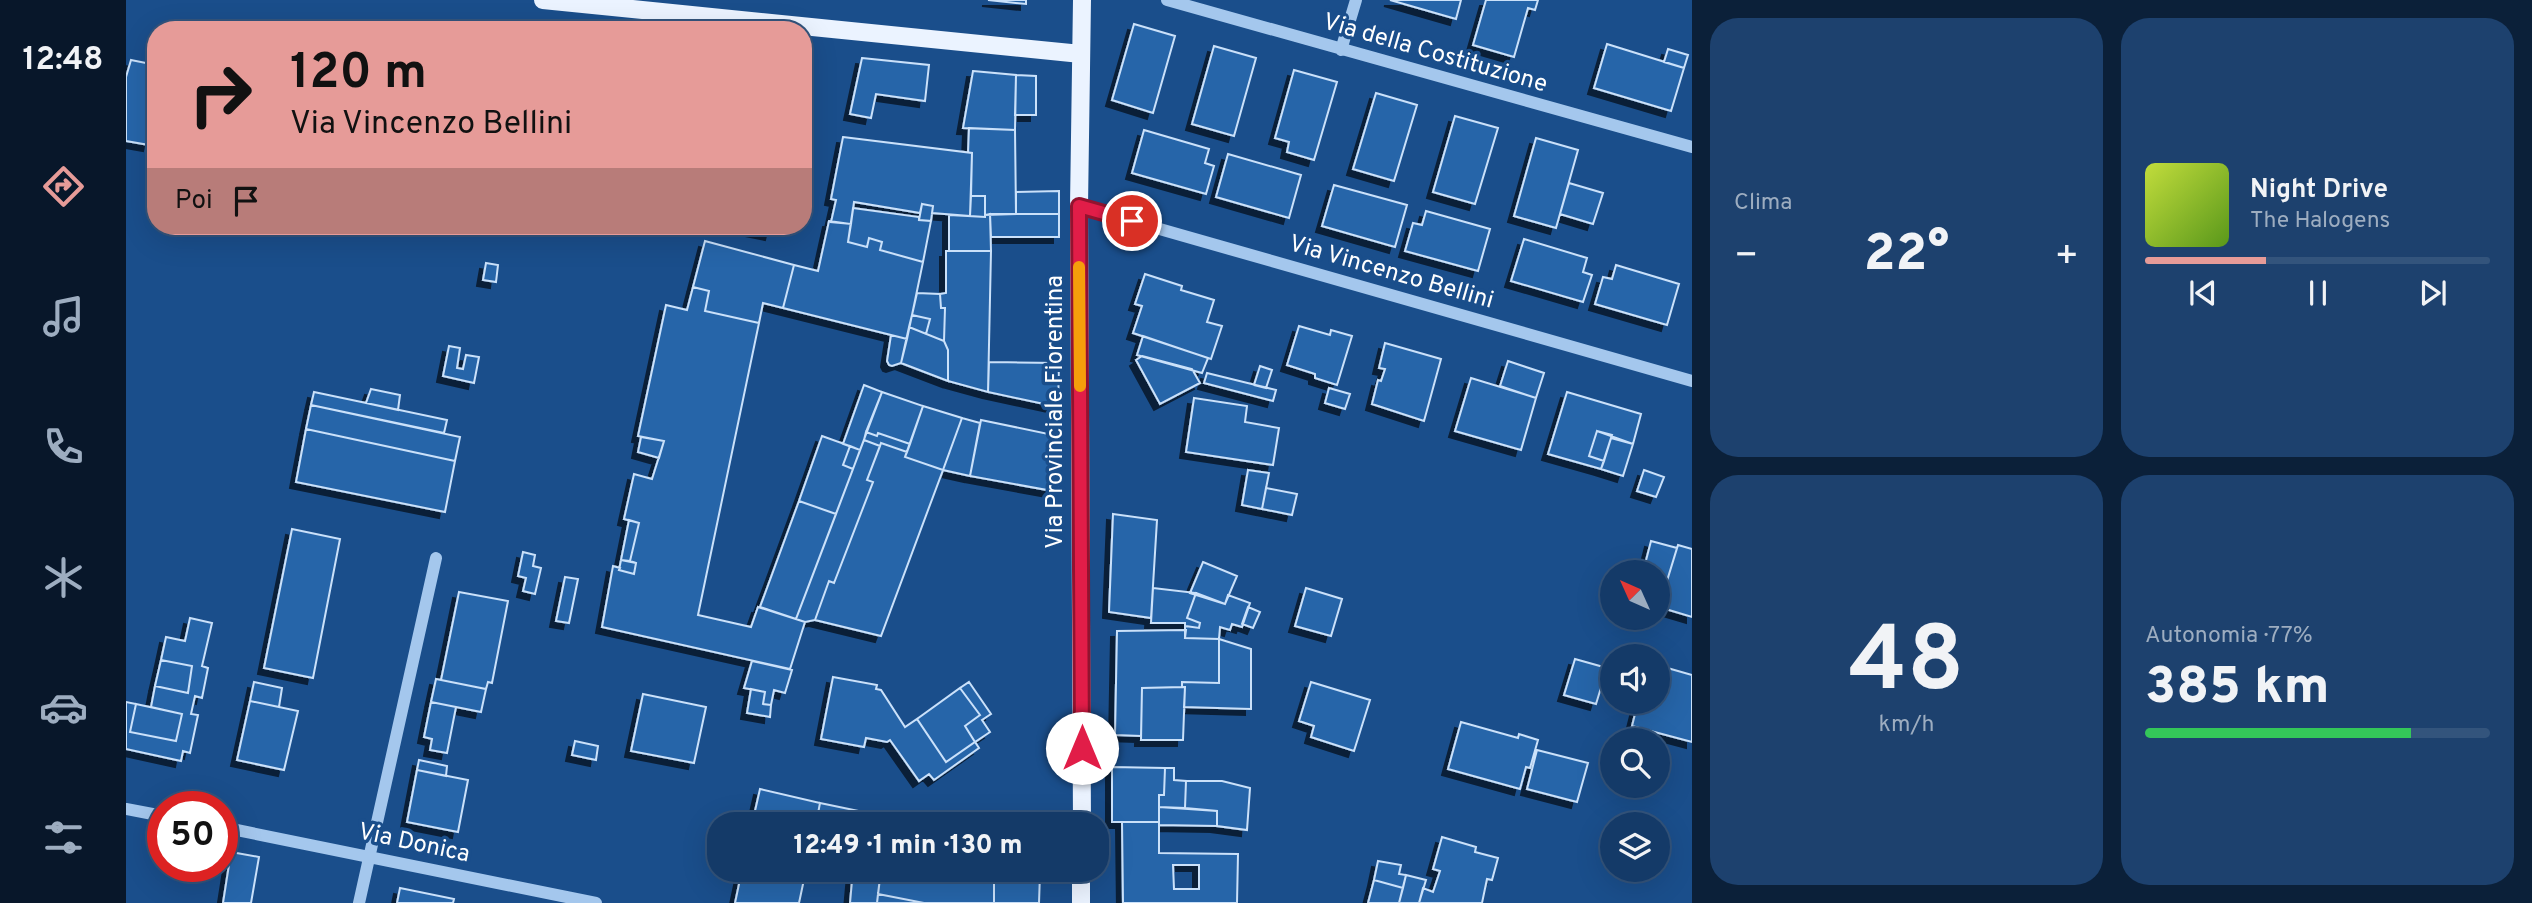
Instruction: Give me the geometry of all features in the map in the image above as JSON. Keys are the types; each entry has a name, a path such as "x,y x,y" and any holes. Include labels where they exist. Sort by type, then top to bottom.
{"main road":[{"path":"544,0 753,21"},
{"name":"Via Provinciale Fiorentina","path":"1082,0 1079,206 1082,812"},
{"path":"812,27 1081,54"},
{"path":"1081,882 1081,903"}],"street":[{"name":"Via della Costituzione","path":"1167,0 1692,147"},
{"path":"1341,50 1356,0"},
{"name":"Via Vincenzo Bellini","path":"1079,206 1692,381"},
{"path":"359,903 436,558"},
{"path":"126,809 147,813"},
{"name":"Via Donica","path":"238,830 597,903"}],"building":[{"path":"988,0 1026,0 1026,4"},
{"path":"1390,0 1461,0 1456,19"},
{"path":"1486,0 1538,0 1535,10 1528,8 1514,57 1473,45"},
{"path":"1134,24 1175,36 1153,113 1112,100"},
{"path":"1607,44 1684,68 1671,111 1594,88"},
{"path":"1214,46 1256,58 1234,136 1192,124"},
{"path":"1668,49 1688,55 1684,68 1664,62"},
{"path":"862,58 929,65 925,101 876,94 871,118 850,114"},
{"path":"131,60 147,63 147,145 126,141 126,77"},
{"path":"1294,70 1337,82 1314,160 1287,152 1289,142 1275,138"},
{"path":"973,71 1016,75 1015,130 963,128"},
{"path":"1016,75 1036,76 1036,115 1015,115"},
{"path":"1376,93 1417,105 1394,181 1353,169"},
{"path":"1455,116 1498,128 1475,204 1433,192"},
{"path":"969,128 1015,130 1016,214 985,215 985,196 971,196 972,153 968,153"},
{"path":"1144,130 1209,149 1205,163 1214,166 1206,194 1132,173"},
{"path":"843,137 972,153 970,216 932,213 933,206 922,204 920,213 854,202 851,224 831,222 836,200 831,199"},
{"path":"1536,138 1578,150 1556,228 1514,216"},
{"path":"1228,154 1301,175 1289,218 1216,197"},
{"path":"1569,183 1603,193 1593,224 1560,214"},
{"path":"1334,185 1407,205 1395,247 1322,226"},
{"path":"1059,191 1059,214 1016,214 1016,192"},
{"path":"971,196 985,196 985,217 970,216"},
{"path":"922,204 933,206 931,221 919,220"},
{"path":"853,208 931,221 923,262 880,250 882,242 869,238 867,247 848,242"},
{"path":"1426,211 1490,229 1478,271 1405,251 1413,223 1422,225"},
{"path":"990,214 991,251 949,251 949,215 985,217"},
{"path":"990,214 1059,214 1059,237 991,237"},
{"path":"829,221 851,224 848,242 867,247 869,238 882,242 880,250 923,262 907,339 783,308 794,265 818,271"},
{"path":"1524,239 1587,258 1583,272 1592,275 1583,302 1511,281"},
{"path":"705,241 794,265 783,308 763,303 759,323 705,311 709,291 693,287"},
{"path":"946,251 991,251 988,392 948,381 948,350 944,341 945,308 941,308 940,294 946,293"},
{"path":"486,263 498,265 496,282 483,280"},
{"path":"1616,265 1679,284 1667,325 1595,304 1603,277 1612,279"},
{"path":"1145,274 1182,286 1181,290 1214,300 1207,322 1222,326 1211,359 1133,333 1142,306 1135,304"},
{"path":"693,287 709,291 705,311 759,323 698,615 751,627 758,607 805,622 790,669 602,627 613,566 634,574 636,563 630,561 639,523 624,519 634,474 652,479 664,441 638,436 666,305 687,310"},
{"path":"917,293 940,294 941,308 945,308 944,341 926,334 930,319 912,315"},
{"path":"912,315 930,319 926,334 909,327"},
{"path":"1299,326 1330,335 1331,330 1352,336 1337,385 1287,365"},
{"path":"909,327 944,341 948,350 948,381 901,363"},
{"path":"891,335 907,339 901,363 892,366 887,361"},
{"path":"1143,336 1208,358 1202,373 1137,355"},
{"path":"1385,343 1441,359 1424,421 1372,404 1378,380 1381,381 1385,369 1379,368"},
{"path":"449,346 460,348 457,368 463,369 466,355 479,357 474,383 443,376"},
{"path":"1142,356 1192,369 1200,383 1160,404 1136,360"},
{"path":"1508,361 1544,373 1536,398 1500,386"},
{"path":"989,362 1059,363 1058,407 988,392"},
{"path":"1260,366 1272,370 1266,388 1254,385"},
{"path":"1207,373 1276,390 1273,401 1204,383"},
{"path":"1471,378 1536,398 1521,450 1455,431"},
{"path":"864,385 882,392 860,450 843,444"},
{"path":"1329,388 1350,394 1345,409 1325,403"},
{"path":"371,389 400,395 398,410 366,403"},
{"path":"314,392 447,420 444,433 311,405"},
{"path":"882,392 923,406 910,444 878,433 877,436 866,432"},
{"path":"1567,392 1641,414 1633,444 1597,431 1589,456 1604,461 1601,469 1548,454"},
{"path":"1194,398 1247,406 1245,422 1279,428 1273,465 1186,452"},
{"path":"311,405 460,437 455,461 306,429"},
{"path":"923,406 962,418 943,470 905,457"},
{"path":"962,418 980,423 970,476 943,470"},
{"path":"981,420 1058,436 1058,492 970,476"},
{"path":"306,429 455,461 445,512 296,482"},
{"path":"1597,431 1612,435 1604,461 1589,456"},
{"path":"866,432 877,436 878,433 910,444 907,452 864,440"},
{"path":"822,436 850,446 843,465 853,469 836,514 799,501"},
{"path":"641,437 664,441 659,458 638,452"},
{"path":"1611,438 1633,444 1623,476 1601,469"},
{"path":"864,440 880,446 867,480 873,482 834,583 829,581 815,620 805,622 796,619"},
{"path":"881,443 907,452 905,457 943,470 881,636 815,620 829,581 834,583 873,482 867,480"},
{"path":"850,446 860,450 853,469 843,465"},
{"path":"1248,470 1269,473 1262,509 1242,505"},
{"path":"1644,470 1664,477 1656,497 1637,491"},
{"path":"1266,488 1297,494 1292,515 1262,509"},
{"path":"799,501 836,514 796,619 760,607"},
{"path":"1113,514 1157,520 1151,618 1109,612"},
{"path":"629,520 639,523 630,561 621,560"},
{"path":"292,529 340,539 313,678 264,668"},
{"path":"1651,541 1677,548 1670,571 1670,560 1646,560"},
{"path":"1678,545 1692,549 1692,617 1670,610 1670,571"},
{"path":"523,552 535,555 533,566 541,568 535,594 523,591 526,578 518,576"},
{"path":"621,560 636,563 634,574 619,570"},
{"path":"1203,562 1237,576 1225,604 1190,593"},
{"path":"565,577 578,579 569,623 556,621"},
{"path":"1153,588 1196,593 1187,618 1200,623 1199,628 1185,626 1185,623 1151,623"},
{"path":"1306,588 1342,599 1331,636 1295,626"},
{"path":"459,592 508,601 492,683 488,682 486,689 441,680"},
{"path":"1196,593 1225,604 1228,595 1250,603 1242,627 1232,624 1230,630 1220,627 1219,639 1185,638 1185,626 1199,628 1200,623 1187,618"},
{"path":"1248,607 1260,612 1253,628 1242,624"},
{"path":"190,618 212,623 202,666 208,668 202,698 195,696 191,714 198,715 190,753 183,751 181,761 126,749 126,702 136,704 130,732 176,741 182,714 151,707 155,686 188,693 192,666 161,660 166,637 185,641"},
{"path":"1186,630 1185,638 1219,639 1219,683 1182,682 1182,687 1142,688 1141,736 1115,735 1117,631"},
{"path":"1219,639 1251,649 1251,709 1184,707 1185,687 1182,687 1182,682 1219,683"},
{"path":"1575,659 1600,666 1600,691 1596,704 1564,695"},
{"path":"161,660 192,666 188,693 155,686"},
{"path":"752,661 792,670 785,693 774,690 771,705 763,704 765,692 744,688"},
{"path":"1670,669 1692,675 1692,742 1670,736 1670,728 1632,726 1635,714 1670,714"},
{"path":"833,677 877,685 876,689 881,690 905,727 917,719 946,762 975,742 979,748 934,780 929,774 919,781 890,740 887,742 866,738 864,747 821,739"},
{"path":"436,679 486,689 481,712 431,702"},
{"path":"254,682 282,688 279,707 250,701"},
{"path":"969,682 991,714 982,720 990,732 975,742 965,726 980,715 960,688"},
{"path":"1311,682 1370,700 1354,751 1311,737 1314,726 1299,721"},
{"path":"1185,687 1183,740 1141,740 1142,688"},
{"path":"960,688 980,715 965,726 975,742 946,762 917,719"},
{"path":"751,689 765,692 763,704 771,705 770,717 747,713"},
{"path":"643,694 706,707 694,763 631,751"},
{"path":"250,701 298,711 284,770 237,760"},
{"path":"431,702 456,707 447,753 430,750 432,739 424,737"},
{"path":"136,704 182,714 176,741 130,732"},
{"path":"1461,722 1518,738 1519,734 1538,740 1530,768 1526,767 1520,789 1448,769"},
{"path":"575,741 598,746 596,760 572,755"},
{"path":"1537,750 1588,763 1577,802 1527,789"},
{"path":"419,760 447,766 446,776 417,770"},
{"path":"1112,767 1165,768 1164,795 1159,795 1159,822 1112,822"},
{"path":"1165,768 1174,768 1174,780 1186,781 1185,808 1159,807 1159,795 1164,795"},
{"path":"417,770 468,780 458,832 407,822"},
{"path":"1186,781 1222,781 1250,788 1247,830 1217,826 1217,811 1185,808"},
{"path":"760,789 820,803 818,812 755,812"},
{"path":"820,803 864,812 818,812"},
{"path":"1159,807 1217,811 1217,826 1159,825"},
{"path":"1122,822 1159,822 1159,853 1238,854 1237,903 1123,903","holes":["1173,865 1199,865 1199,889 1174,889"]},
{"path":"1442,837 1476,847 1475,852 1498,858 1492,880 1487,879 1482,903 1419,903 1423,888 1433,892 1440,871 1433,869"},
{"path":"238,853 259,857 251,903 223,903 226,882 238,882"},
{"path":"1378,861 1401,865 1399,874 1406,875 1403,888 1374,880"},
{"path":"1406,875 1426,880 1419,903 1399,903"},
{"path":"1374,880 1403,888 1399,903 1368,903"},
{"path":"739,882 803,882 799,903 735,903"},
{"path":"852,882 880,882 877,903 850,903"},
{"path":"880,882 994,882 994,903 924,903 878,894"},
{"path":"994,882 1040,882 1039,903 994,903"},
{"path":"400,888 454,899 453,903 397,903"},
{"path":"878,894 924,903 877,903"}],"slow traffic":[{"path":"1079,267 1080,386"}],"route":[{"path":"1082,748 1079,206 1132,221"}]}
